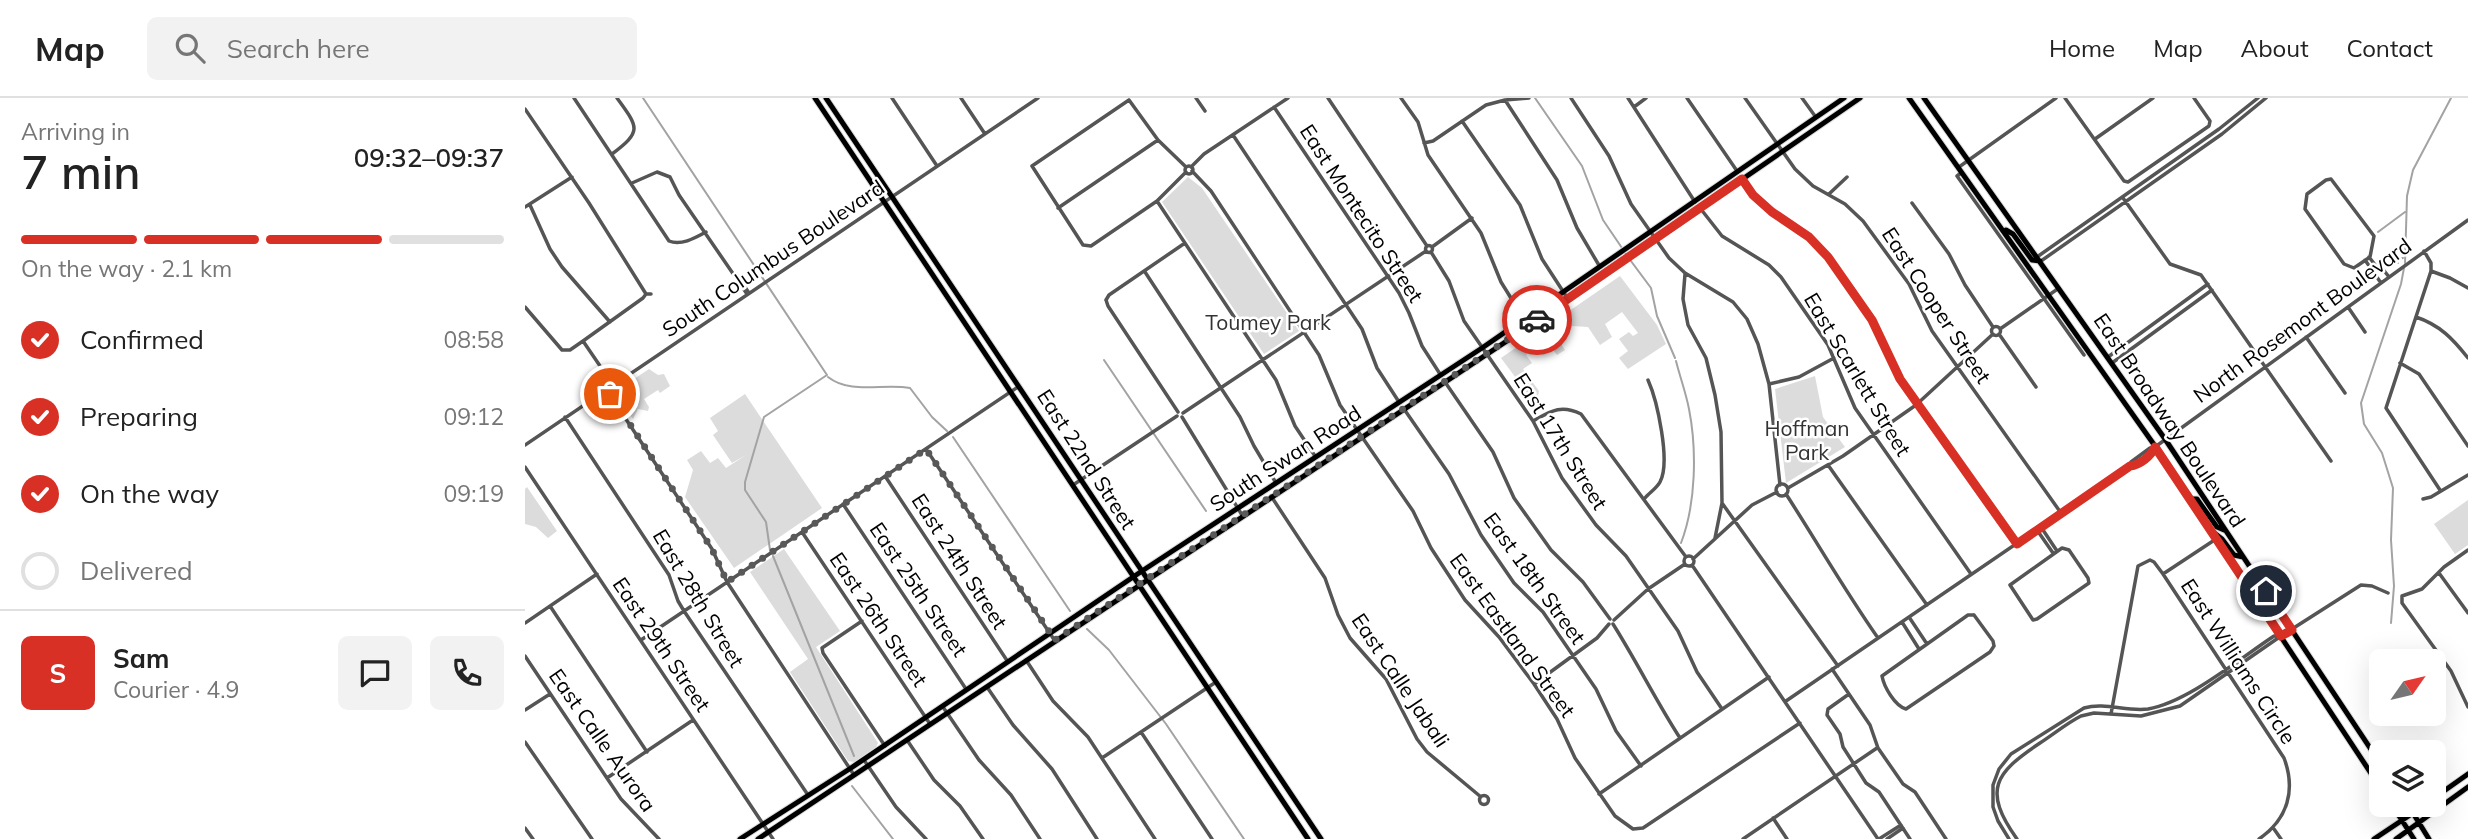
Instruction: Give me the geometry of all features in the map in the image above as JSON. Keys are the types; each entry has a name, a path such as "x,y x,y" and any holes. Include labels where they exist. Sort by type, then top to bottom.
{"main road":[{"name":"East 22nd Street","path":"815,98 1308,839"},
{"name":"South Swan Road","path":"740,839 885,746 1142,571 1482,348 1844,98"},
{"name":"South Swan Road","path":"758,839 771,836 868,766 1242,515 1404,410 1860,98"},
{"name":"East Broadway Boulevard","path":"1909,98 2155,447 2369,770"},
{"name":"East Broadway Boulevard","path":"1924,98 2165,439 2369,746"},
{"name":"East 22nd Street","path":"828,99 1321,839"},
{"path":"2000,226 2013,234 2032,260 2038,259"},
{"path":"2190,499 2197,499 2217,527 2227,531"},
{"path":"2210,530 2223,539 2234,555 2243,556"},
{"path":"1255,760 1264,754"},
{"path":"2446,790 2468,774"},
{"path":"2396,839 2468,787"},
{"path":"2400,817 2414,839"},
{"path":"2374,839 2408,817"},
{"path":"2415,817 2430,839"}],"street":[{"path":"574,98 669,241 675,244 706,232"},
{"path":"612,154 631,139 634,132 632,119 617,98"},
{"path":"892,98 937,166"},
{"path":"961,98 985,134"},
{"path":"1028,98 1031,103"},
{"name":"South Columbus Boulevard","path":"525,444 1038,98"},
{"path":"1196,98 1205,111"},
{"path":"1129,99 1032,166 1085,247 1091,246 1157,201 1204,154 1288,98"},
{"name":"East 17th Street","path":"1328,98 1449,281 1464,321 1533,421 1562,478 1596,525 1626,556 1678,631 1697,672 1722,709"},
{"path":"1401,98 1418,122 1430,159 1472,218 1488,247 1501,282 1524,318"},
{"path":"1424,143 1433,141 1486,105 1529,98"},
{"path":"1571,98 1604,147 1631,204 1669,258 1685,273 1733,302 1747,319 1758,344 1769,384 1780,485 1777,492 1752,505 1714,538 1693,559 1692,565 1878,839 1902,826"},
{"path":"1628,98 1695,202"},
{"path":"1634,107 1646,98"},
{"path":"1687,98 1738,173"},
{"name":"East Cooper Street","path":"1745,98 1795,169 1813,186 1845,204 1863,221 1909,284 1932,331 2061,513"},
{"path":"1803,98 1816,117"},
{"path":"1960,169 1968,160 2054,98"},
{"path":"2066,98 2124,181 2128,182 2211,123 2194,98"},
{"path":"2095,139 2153,98"},
{"path":"2181,159 2257,98"},
{"path":"2038,259 2266,98"},
{"path":"819,105 828,99"},
{"name":"East Eastland Street","path":"1129,99 1158,140 1211,191 1304,332 1326,368 1334,394 1413,511 1431,548 1465,600 1499,638 1534,684 1557,719 1575,758 1615,816 1635,831 1643,828 1800,723"},
{"path":"1505,100 1557,180 1577,228 1601,267"},
{"name":"East Montecito Street","path":"1274,107 1404,301 1422,346 1440,374"},
{"path":"525,109 648,294 565,353 525,307"},
{"path":"1462,121 1520,205 1542,259 1568,299"},
{"path":"1233,135 1362,329 1377,368 1399,402"},
{"path":"1058,208 1158,140"},
{"name":"East Broadway Boulevard","path":"1960,169 1957,176 2047,297 2084,355"},
{"path":"632,183 657,172 667,175 691,214 748,293"},
{"path":"572,177 528,206 562,267 610,322"},
{"path":"1829,194 1847,177"},
{"path":"1742,179 1753,195 1772,212 1809,237 1828,257 1872,320 1891,362 1917,404 2017,544"},
{"path":"2367,259 2349,269 2305,209 2308,194 2326,180 2336,182 2374,236 2367,259 2381,283"},
{"path":"2124,200 2170,264 2201,275 2331,461"},
{"path":"1157,201 1263,360 1282,391 1295,426 1315,456"},
{"path":"1912,203 1949,254 1965,285 1993,327 1993,334"},
{"name":"East Scarlett Street","path":"1700,208 1722,236 1769,265 1781,277 1828,345 1855,408 1971,574"},
{"path":"1073,485 1388,277 1472,218"},
{"name":"North Rosemont Boulevard","path":"1786,701 2135,465 2165,439 2467,222"},
{"path":"1185,243 1105,300 1242,515"},
{"path":"2424,251 2431,263 2431,271 2386,408 2439,490"},
{"path":"2367,259 2376,267 2382,268 2389,277"},
{"path":"2373,271 2379,267"},
{"path":"2431,271 2468,288"},
{"path":"1145,272 1240,417 1276,483"},
{"path":"1685,273 1683,299 1688,325 1706,358 1721,432 1722,503 1714,538"},
{"path":"2108,357 2208,284"},
{"path":"1993,327 2000,328 2059,288"},
{"path":"2112,363 2212,290"},
{"path":"2348,307 2365,332"},
{"path":"2416,317 2434,324 2446,333 2468,359"},
{"path":"2000,328 1999,334 2036,387"},
{"path":"1786,494 1788,488 1828,465 1917,404 1993,334 1999,334"},
{"path":"2306,337 2345,393"},
{"path":"583,341 613,385"},
{"path":"1769,384 1799,377 1834,358"},
{"path":"2400,363 2419,374 2468,446"},
{"path":"1644,498 1660,483 1665,465 1657,400 1648,380"},
{"path":"1445,382 1493,452 1514,498 1551,550 1583,582 1612,622 1640,666 1654,699 1681,738"},
{"path":"641,640 1020,386"},
{"path":"606,389 712,549 727,582 855,775"},
{"path":"1533,421 1563,407 1581,414 1686,557 1693,559"},
{"name":"East 18th Street","path":"1404,410 1449,474 1481,535 1514,583 1543,612 1596,689 1616,731 1641,766"},
{"name":"East 28th Street","path":"565,417 669,575 684,611 808,795"},
{"path":"926,449 1055,640"},
{"path":"1828,465 1927,604"},
{"name":"East 29th Street","path":"525,467 771,836"},
{"path":"2423,499 2468,475"},
{"name":"East 24th Street","path":"885,476 1009,663"},
{"path":"1780,485 1788,488"},
{"path":"1777,492 1780,495 1786,494"},
{"path":"1786,494 1846,593 1878,638"},
{"name":"East Calle Jabali","path":"1271,496 1325,578 1338,615 1350,638 1386,679 1417,739 1427,752 1481,797"},
{"path":"1722,503 1837,666"},
{"name":"East 25th Street","path":"843,504 967,691"},
{"path":"2039,528 2055,552"},
{"name":"East 26th Street","path":"802,532 930,724"},
{"name":"East Williams Circle","path":"2163,574 2217,539"},
{"path":"2062,548 2069,550 2089,583 2033,620 2010,584 2055,552 2062,548"},
{"path":"2468,550 2421,589 2402,596 2407,612 2451,671 2468,708"},
{"path":"1685,564 1686,557"},
{"name":"East Williams Circle","path":"2111,714 2139,566 2147,560 2153,561 2284,758 2291,787 2274,829"},
{"path":"1534,684 1597,638 1648,589 1685,564 1692,565"},
{"path":"2439,573 2468,613"},
{"path":"525,623 597,574"},
{"path":"2017,839 2005,823 1998,803 2000,780 2014,761 2081,716 2094,713 2141,716 2163,712 2186,703 2281,636 2361,585 2372,586 2388,593"},
{"path":"550,606 647,751"},
{"path":"1974,613 1996,647 1904,710 1880,676 1919,649 1974,613"},
{"path":"1909,617 1927,644"},
{"path":"862,621 822,648 885,746"},
{"path":"1902,622 1919,649"},
{"path":"2009,839 1998,821 1992,799 1995,778 2011,754 2075,711 2096,705 2137,710 2164,705 2185,695 2274,636 2281,636"},
{"name":"East Calle Aurora","path":"525,656 626,805 659,839"},
{"path":"1026,660 1053,701 1079,726 1155,839"},
{"path":"1832,669 1870,725 1878,748 1903,784 1915,792 1946,839"},
{"path":"1599,794 1769,677"},
{"path":"1102,758 1216,682"},
{"path":"987,687 1013,725 1047,762 1097,839"},
{"path":"525,710 550,694"},
{"path":"1849,694 1827,712 1853,764 1868,785 1879,792 1910,839"},
{"path":"943,707 979,760 1011,795 1040,839"},
{"path":"607,778 694,720"},
{"path":"1141,732 1212,839"},
{"path":"907,740 934,780 960,806 983,839"},
{"path":"525,742 591,839"},
{"path":"1743,839 1878,748"},
{"path":"863,760 896,807 926,839"},
{"path":"1773,818 1787,839"},
{"path":"1888,839 1902,826"},
{"path":"525,828 533,839"},
{"path":"2259,839 2274,829 2281,839"}],"green space":[{"name":"Toumey Park","path":"1188,177 1202,188 1299,331 1264,354 1162,202"},
{"path":"1620,276 1657,325 1666,344 1628,369 1619,358 1628,351 1619,339 1629,332 1633,336 1638,333 1622,312 1605,324 1612,337 1600,345 1588,327 1572,326 1557,338 1565,350 1557,355 1550,346 1542,352 1538,346 1526,355 1532,363 1523,369 1539,391 1533,401 1501,358"},
{"path":"649,369 658,375 664,374 670,386 644,399 649,407 648,411 638,409 633,419 613,393"},
{"name":"Hoffman Park","path":"1815,376 1823,417 1845,447 1786,483 1775,389"},
{"path":"745,394 822,508 734,568 685,497 693,470 687,460 701,451 710,463 718,458 726,468 746,455 732,463 713,435 718,431 710,418"},
{"path":"527,487 557,531 548,538 536,527 525,524"},
{"path":"2468,500 2468,545 2455,554 2434,524"},
{"path":"784,549 840,631 816,647 878,743 854,762 848,761 790,672 808,659 750,572"}],"waterway":[{"path":"643,98 827,375 764,417 745,490 766,522 770,550"},
{"path":"1535,98 1582,166 1603,220 1622,248"},
{"path":"2405,263 2407,196 2413,170 2451,98"},
{"path":"2378,232 2405,212"},
{"path":"1625,253 1651,288 1657,316 1675,358"},
{"path":"2398,263 2398,259 2403,258"},
{"path":"2391,623 2394,586 2391,540 2393,488 2382,453 2364,424 2361,403 2404,268"},
{"path":"1104,360 1206,511"},
{"path":"1676,361 1689,409 1694,459 1690,511 1681,543"},
{"path":"828,377 847,386 910,388 932,417 947,431"},
{"path":"953,437 1070,611"},
{"path":"773,556 854,756"},
{"path":"1087,629 1109,650 1166,724 1244,839"},
{"path":"852,786 893,839"}],"way so far":[{"path":"610,394 712,549 727,582 926,449 1055,640 1537,320"}],"route":[{"path":"1537,320 1742,179 1753,195 1772,212 1809,237 1828,257 1872,320 1900,379 2017,544 2135,465 2152,453 2155,447 2281,636 2292,630 2266,591"}]}
